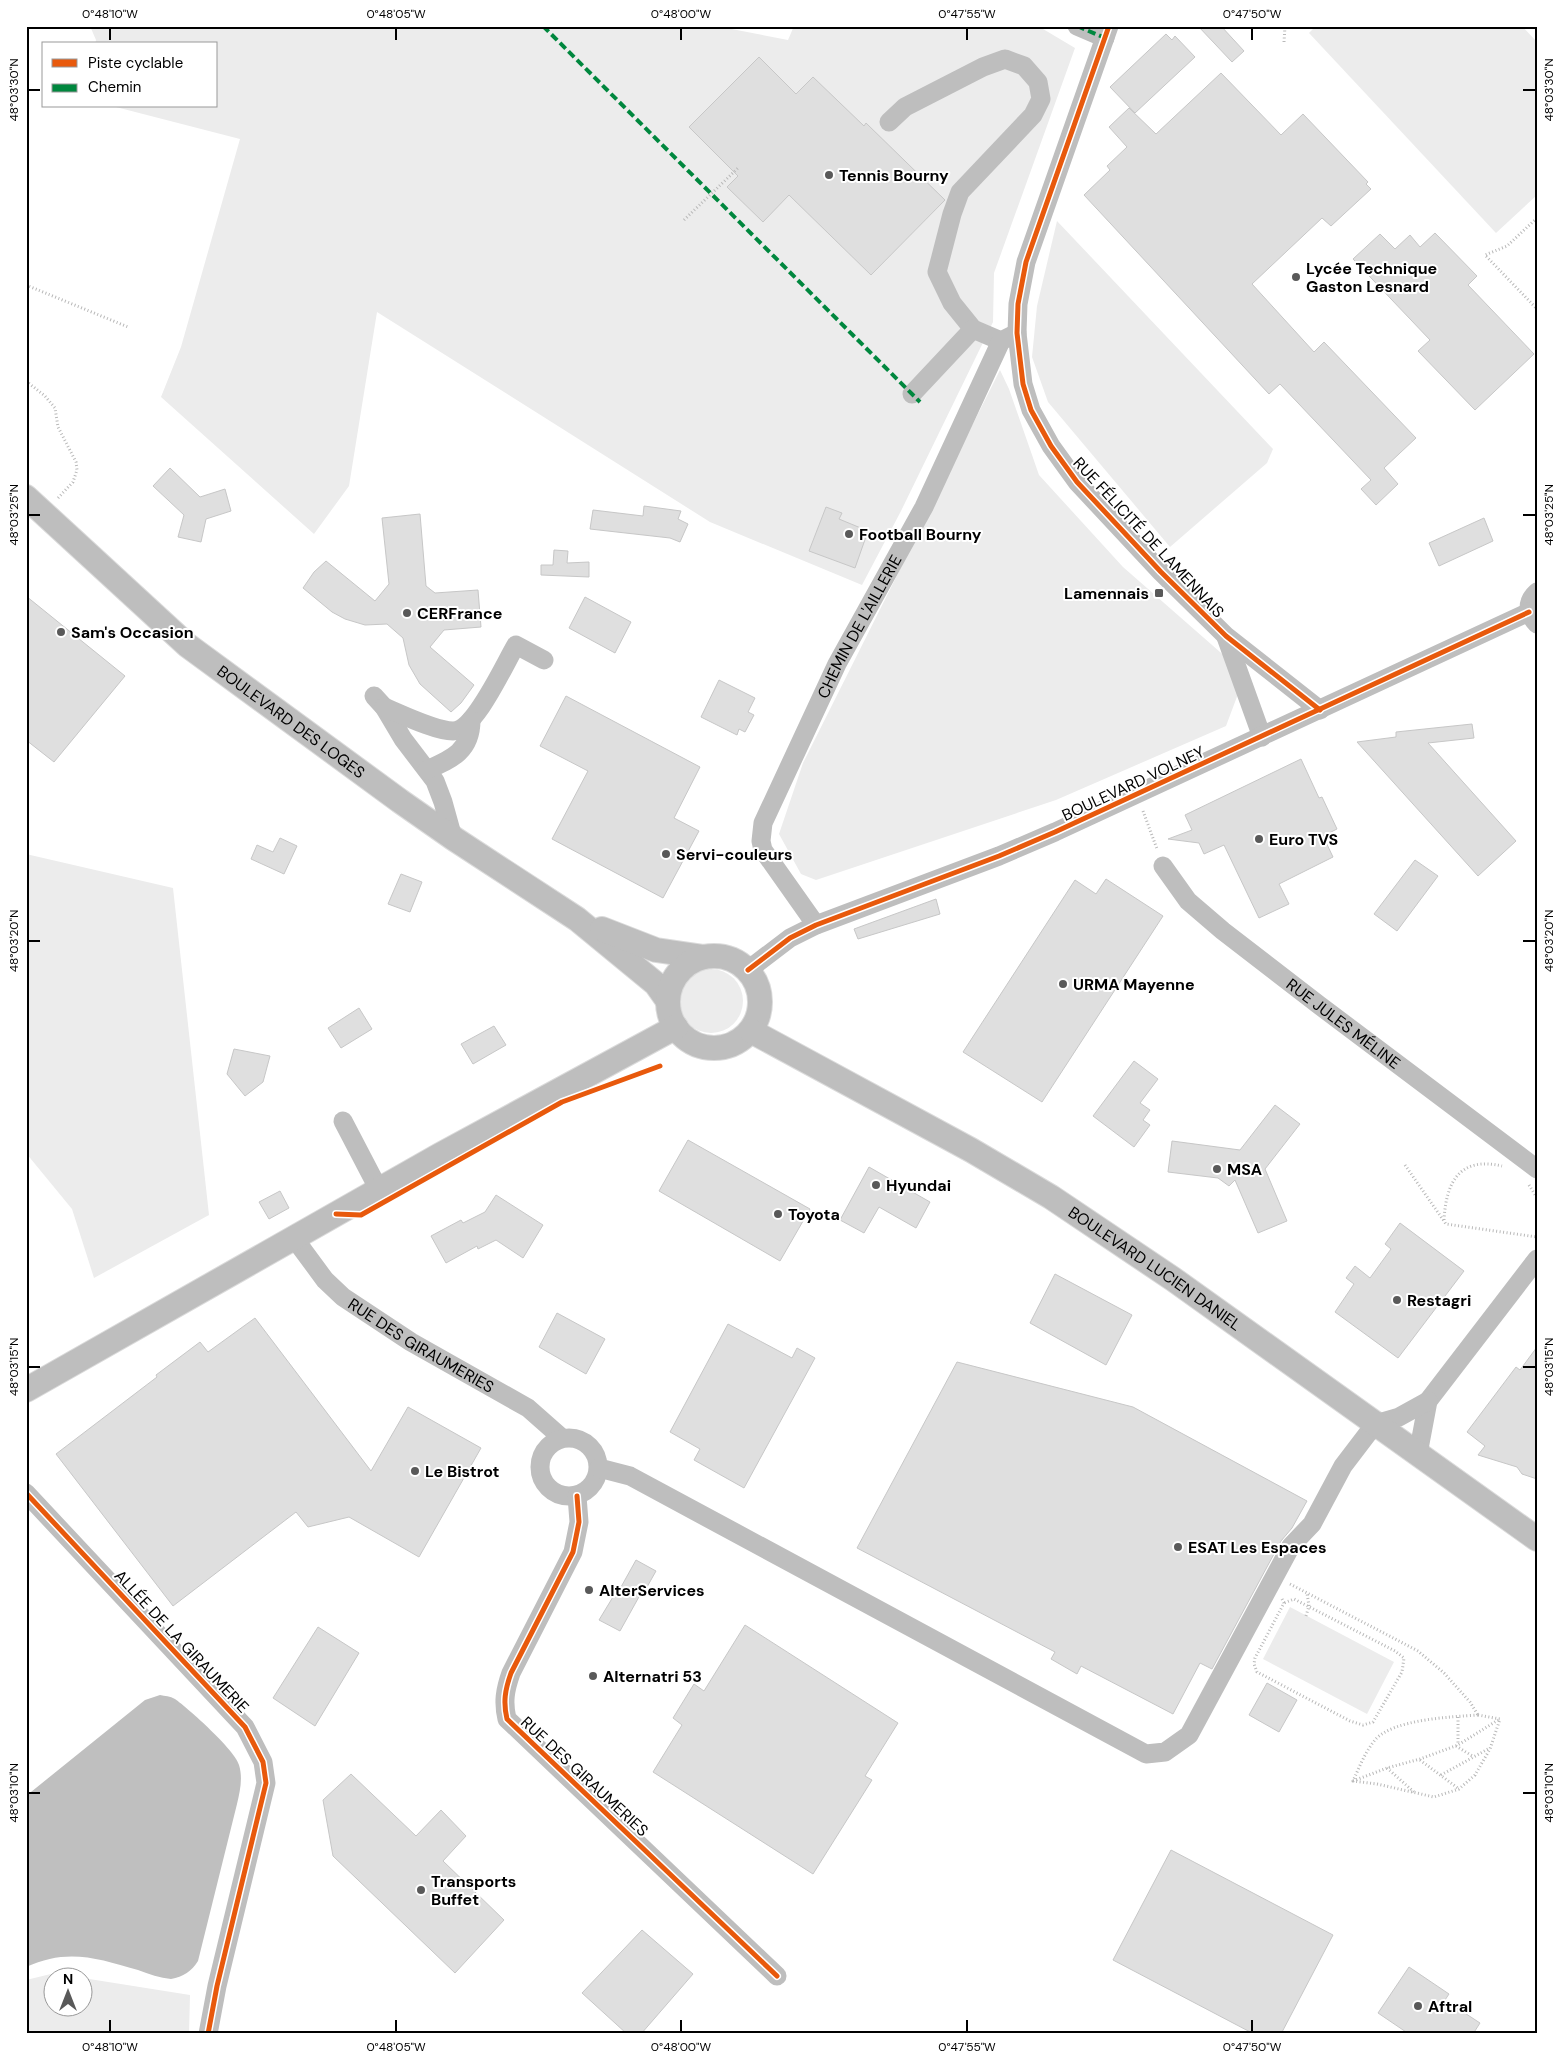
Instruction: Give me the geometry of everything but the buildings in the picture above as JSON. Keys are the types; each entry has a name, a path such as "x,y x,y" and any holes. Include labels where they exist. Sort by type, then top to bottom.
{"main road":[{"name":"BOULEVARD DES LOGES","path":"26,497 188,645 453,838 577,919 656,984 668,1001"},
{"name":"BOULEVARD DES LOGES","path":"577,919 656,950 704,957"},
{"path":"720,956 735,961 748,970 760,993 759,1013 751,1031 727,1047 712,1048 698,1045 686,1038 676,1027 670,1014 668,1001 670,989 675,978 683,969 692,962 704,957 720,956"},
{"path":"26,1390 379,1190 676,1027"},
{"name":"BOULEVARD LUCIEN DANIEL","path":"751,1031 971,1150 1051,1197 1173,1279 1537,1539"}],"street":[{"path":"1077,26 1107,32"},
{"name":"RUE FÉLICITÉ DE LAMENNAIS","path":"1107,32 1026,262 1009,337 1031,410 1051,446 1076,482 1161,572 1226,636 1320,710"},
{"path":"889,122 905,107 983,67 1005,59 1024,66 1038,82 1041,99 1033,115 960,192 952,214 937,272 952,303 973,329 1009,337"},
{"path":"912,394 973,329"},
{"name":"CHEMIN DE L'AILLERIE","path":"816,925 763,850 761,841 764,823 837,664 924,507 1009,337"},
{"name":"BOULEVARD VOLNEY","path":"748,970 790,938 816,925 999,856 1138,795 1320,710 1533,618 1530,600 1537,592"},
{"name":"RUE FÉLICITÉ DE LAMENNAIS","path":"1226,636 1262,737"},
{"path":"453,838 435,780 403,739 379,701 432,726 454,731 463,728 479,711 516,645 544,660"},
{"path":"427,770 454,757 462,749 470,733 470,720"},
{"name":"RUE JULES MÉLINE","path":"1164,866 1188,901 1223,931 1319,1005 1530,1174"},
{"path":"343,1121 379,1190"},
{"name":"RUE DES GIRAUMERIES","path":"294,1238 325,1280 343,1297 411,1342 528,1408 562,1438 580,1439 595,1450 599,1468"},
{"path":"562,1438 546,1448 540,1465 544,1483 559,1495 577,1496 593,1485 599,1468 630,1476 1146,1754 1165,1752 1189,1735 1291,1546 1312,1524 1343,1466 1375,1424 1399,1417 1428,1401 1537,1259"},
{"path":"1418,1454 1428,1401"},
{"name":"ALLÉE DE LA GIRAUMERIE","path":"26,1493 245,1727 263,1762 266,1783 217,1986 208,2034"},
{"name":"RUE DES GIRAUMERIES","path":"577,1496 579,1522 573,1552 511,1673 504,1691 504,1706 507,1719 777,1976"}],"path":[{"path":"1284,42 1285,26"},
{"path":"684,220 738,168"},
{"path":"1537,218 1507,246 1485,255 1537,309"},
{"path":"26,285 128,327"},
{"path":"26,381 45,396 55,408 58,427 66,439 78,467 73,482 53,503"},
{"path":"1138,795 1164,866"},
{"path":"1444,1221 1445,1200 1449,1186 1457,1175 1477,1164 1491,1164 1509,1170"},
{"path":"1405,1165 1446,1224 1537,1237"},
{"path":"1530,1174 1529,1185 1537,1198"},
{"path":"1276,1576 1418,1651 1444,1673 1470,1702 1478,1715"},
{"path":"1306,1616 1309,1606 1307,1593"},
{"path":"1294,1600 1309,1606 1395,1651 1404,1658 1402,1672 1373,1722 1364,1725 1350,1721 1257,1672 1254,1658 1284,1603 1294,1600"},
{"path":"1353,1781 1375,1740 1391,1730 1424,1720 1478,1715 1500,1719"},
{"path":"1457,1745 1458,1717"},
{"path":"1353,1781 1457,1745 1500,1719"},
{"path":"1353,1781 1377,1784 1434,1797 1459,1789 1475,1775 1490,1749 1500,1719"},
{"path":"1457,1745 1474,1757"},
{"path":"1441,1776 1490,1749"},
{"path":"1420,1759 1459,1789"},
{"path":"1387,1768 1416,1794"}],"shaded area":[{"path":"90,26 716,26 788,40 794,26 1038,26 1075,48 994,273 993,322 901,511 862,585 710,522 377,312 349,486 314,534 161,397 181,347 240,139 120,108 218,108 218,42 96,42"},
{"path":"1316,26 1522,26 1537,42 1537,195 1496,233 1309,33"},
{"path":"1057,221 1273,449 1267,463 1170,547 1048,402 1032,357 1037,306"},
{"path":"1000,370 1009,389 1039,475 1123,567 1228,659 1238,694 1226,726 1056,800 816,880 801,874 779,834 803,763"},
{"path":"26,854 173,888 209,1215 94,1278 72,1209 26,1153"},
{"path":"711,969 729,975 737,983 743,1001 737,1019 729,1027 711,1033 693,1027 685,1019 679,1001 685,983 693,975"},
{"path":"1290,1607 1394,1662 1367,1714 1263,1659"},
{"path":"160,1695 175,1699 221,1740 236,1759 241,1775 238,1799 198,1961 187,1973 171,1979 154,1976 109,1962 82,1957 55,1958 26,1967 26,1796 145,1700"},
{"path":"42,1976 42,2018 92,2018 92,1979 190,1995 189,2034 26,2034 26,1980"}],"marked path":[{"path":"543,26 920,402"},
{"path":"1077,26 1105,38"}],"cycle path":[{"path":"1109,26 1026,262 1018,304 1017,333 1023,384 1031,410 1051,446 1077,482 1161,572 1226,636 1320,710"},
{"path":"748,970 790,938 816,925 999,856 1055,832 1529,612"},
{"path":"336,1214 361,1215 562,1102 660,1066"},
{"path":"26,1493 245,1727 263,1762 266,1783 217,1986 208,2034"},
{"path":"577,1496 579,1522 573,1552 511,1673 505,1696 507,1719 777,1976"}],"place":[{"name":"Tennis Bourny","path":"829,175"},
{"name":"Lycée Technique Gaston Lesnard","path":"1296,277"},
{"name":"Football Bourny","path":"849,534"},
{"name":"Lamennais","path":"1159,593"},
{"name":"CERFrance","path":"407,613"},
{"name":"Sam's Occasion","path":"61,632"},
{"name":"Euro TVS","path":"1259,839"},
{"name":"Servi-couleurs","path":"666,854"},
{"name":"URMA Mayenne","path":"1063,984"},
{"name":"MSA","path":"1217,1169"},
{"name":"Hyundai","path":"876,1185"},
{"name":"Toyota","path":"778,1214"},
{"name":"Restagri","path":"1397,1300"},
{"name":"Le Bistrot","path":"415,1471"},
{"name":"ESAT Les Espaces","path":"1178,1547"},
{"name":"AlterServices","path":"589,1590"},
{"name":"Alternatri 53","path":"593,1676"},
{"name":"Transports Buffet","path":"421,1890"},
{"name":"Aftral","path":"1418,2006"}]}
